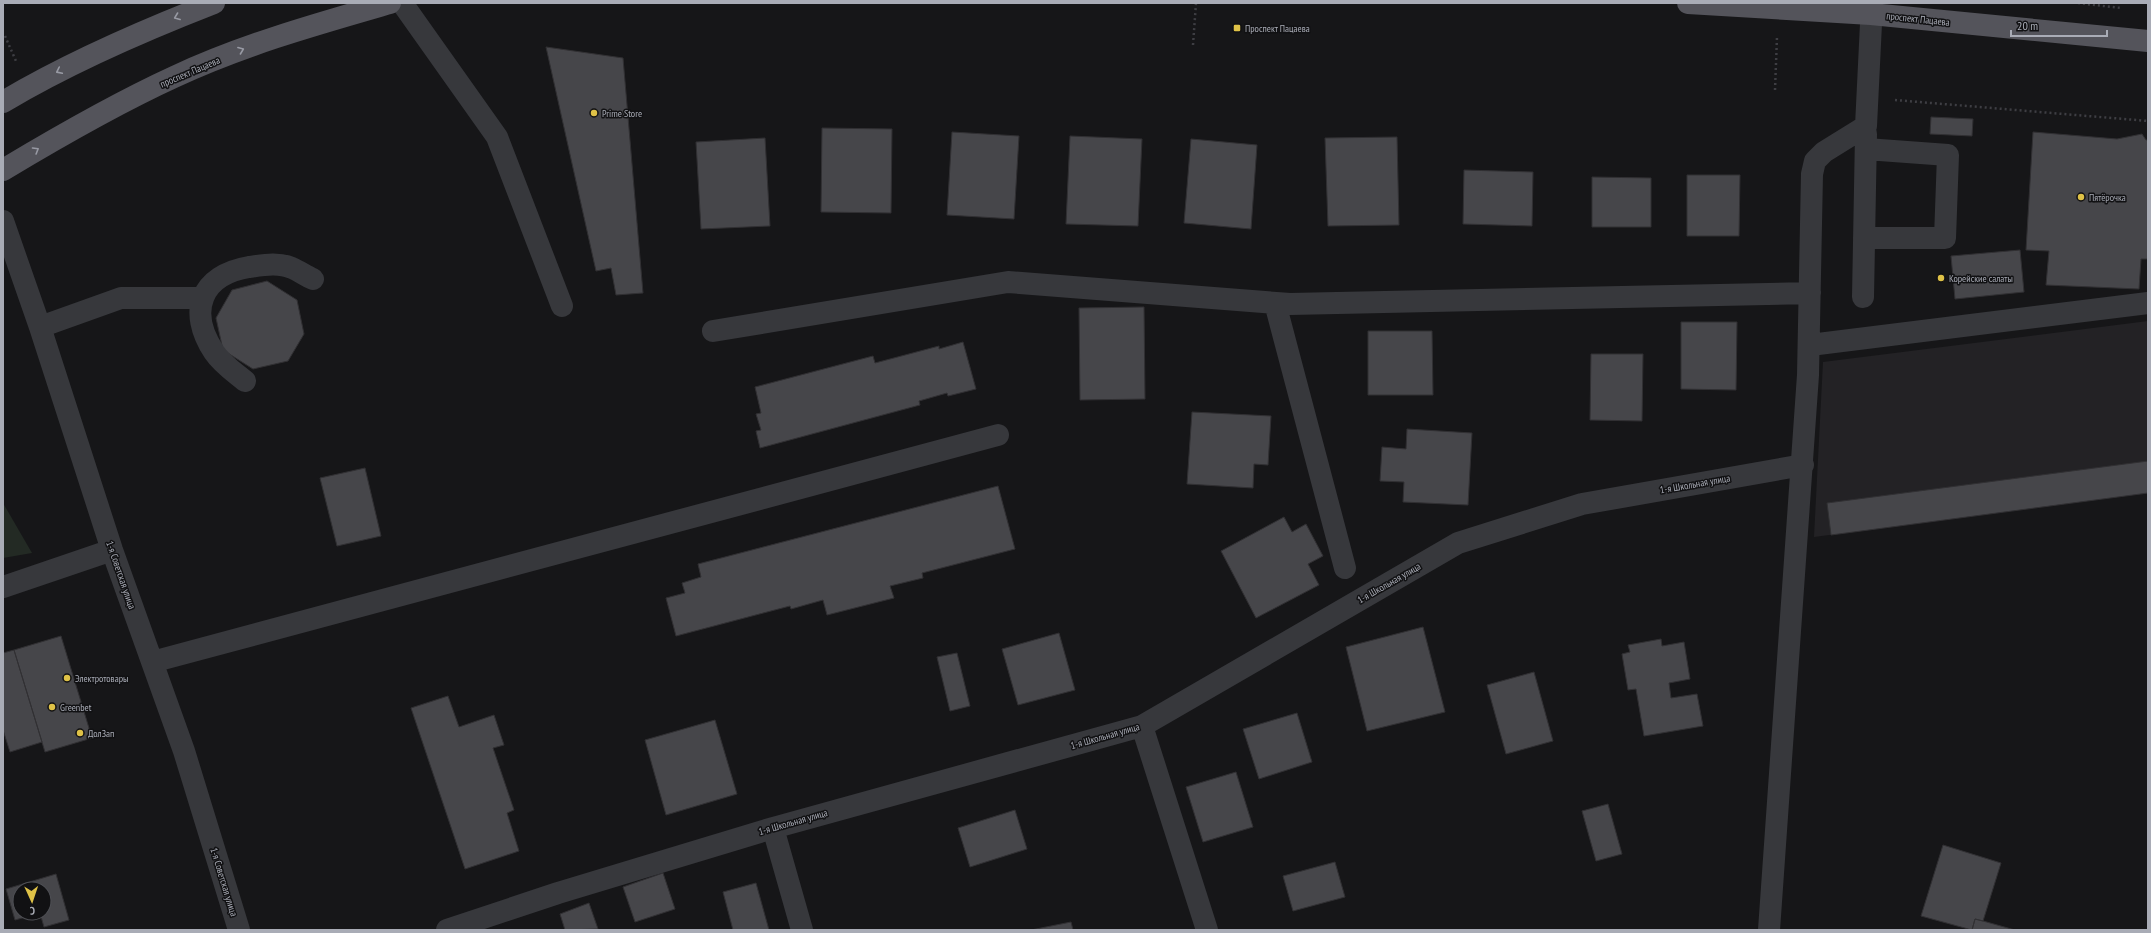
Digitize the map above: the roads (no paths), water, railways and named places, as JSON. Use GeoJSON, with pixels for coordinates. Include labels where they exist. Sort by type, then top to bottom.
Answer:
{"type":"FeatureCollection","features":[{"type":"Feature","properties":{"kind":"main road"},"geometry":{"type":"LineString","coordinates":[[3,102],[28,87],[149,28],[214,3]]}},
{"type":"Feature","properties":{"kind":"main road","name":"проспект Пацаева"},"geometry":{"type":"LineString","coordinates":[[3,170],[58,137],[174,76],[252,46],[390,3]]}},
{"type":"Feature","properties":{"kind":"main road","name":"проспект Пацаева"},"geometry":{"type":"LineString","coordinates":[[1688,3],[1872,9],[2148,41]]}},
{"type":"Feature","properties":{"kind":"street"},"geometry":{"type":"LineString","coordinates":[[402,3],[497,137],[562,306]]}},
{"type":"Feature","properties":{"kind":"street"},"geometry":{"type":"LineString","coordinates":[[1863,297],[1866,126],[1872,9]]}},
{"type":"Feature","properties":{"kind":"street"},"geometry":{"type":"LineString","coordinates":[[1769,930],[1803,465],[1810,345],[1812,174],[1815,161],[1824,152],[1866,126]]}},
{"type":"Feature","properties":{"kind":"street"},"geometry":{"type":"LineString","coordinates":[[1864,238],[1945,238],[1948,155],[1866,149]]}},
{"type":"Feature","properties":{"kind":"street","name":"1-я Советская улица"},"geometry":{"type":"LineString","coordinates":[[3,221],[40,327],[112,550],[184,751],[239,930]]}},
{"type":"Feature","properties":{"kind":"street"},"geometry":{"type":"LineString","coordinates":[[245,381],[228,368],[214,352],[205,332],[201,315],[202,298],[212,283],[226,273],[267,264],[290,267],[313,279]]}},
{"type":"Feature","properties":{"kind":"street"},"geometry":{"type":"LineString","coordinates":[[712,331],[1008,282],[1275,303],[1810,293]]}},
{"type":"Feature","properties":{"kind":"street"},"geometry":{"type":"LineString","coordinates":[[40,327],[121,298],[202,298]]}},
{"type":"Feature","properties":{"kind":"street"},"geometry":{"type":"LineString","coordinates":[[1275,303],[1345,568]]}},
{"type":"Feature","properties":{"kind":"street"},"geometry":{"type":"LineString","coordinates":[[1810,345],[2148,303]]}},
{"type":"Feature","properties":{"kind":"street"},"geometry":{"type":"LineString","coordinates":[[152,662],[998,435]]}},
{"type":"Feature","properties":{"kind":"street","name":"1-я Школьная улица"},"geometry":{"type":"LineString","coordinates":[[447,930],[558,893],[773,828],[1142,726],[1458,543],[1582,504],[1803,465]]}},
{"type":"Feature","properties":{"kind":"street"},"geometry":{"type":"LineString","coordinates":[[3,587],[112,550]]}},
{"type":"Feature","properties":{"kind":"street"},"geometry":{"type":"LineString","coordinates":[[1142,726],[1207,930]]}},
{"type":"Feature","properties":{"kind":"street"},"geometry":{"type":"LineString","coordinates":[[773,828],[802,930]]}},
{"type":"Feature","properties":{"kind":"place","name":"Проспект Пацаева"},"geometry":{"type":"Point","coordinates":[1237,28]}},
{"type":"Feature","properties":{"kind":"place","name":"Prime Store"},"geometry":{"type":"Point","coordinates":[594,113]}},
{"type":"Feature","properties":{"kind":"place","name":"Пятёрочка"},"geometry":{"type":"Point","coordinates":[2081,197]}},
{"type":"Feature","properties":{"kind":"place","name":"Корейские салаты"},"geometry":{"type":"Point","coordinates":[1941,278]}},
{"type":"Feature","properties":{"kind":"place","name":"Электротовары"},"geometry":{"type":"Point","coordinates":[67,678]}},
{"type":"Feature","properties":{"kind":"place","name":"Greenbet"},"geometry":{"type":"Point","coordinates":[52,707]}},
{"type":"Feature","properties":{"kind":"place","name":"ДолЗап"},"geometry":{"type":"Point","coordinates":[80,733]}}]}
